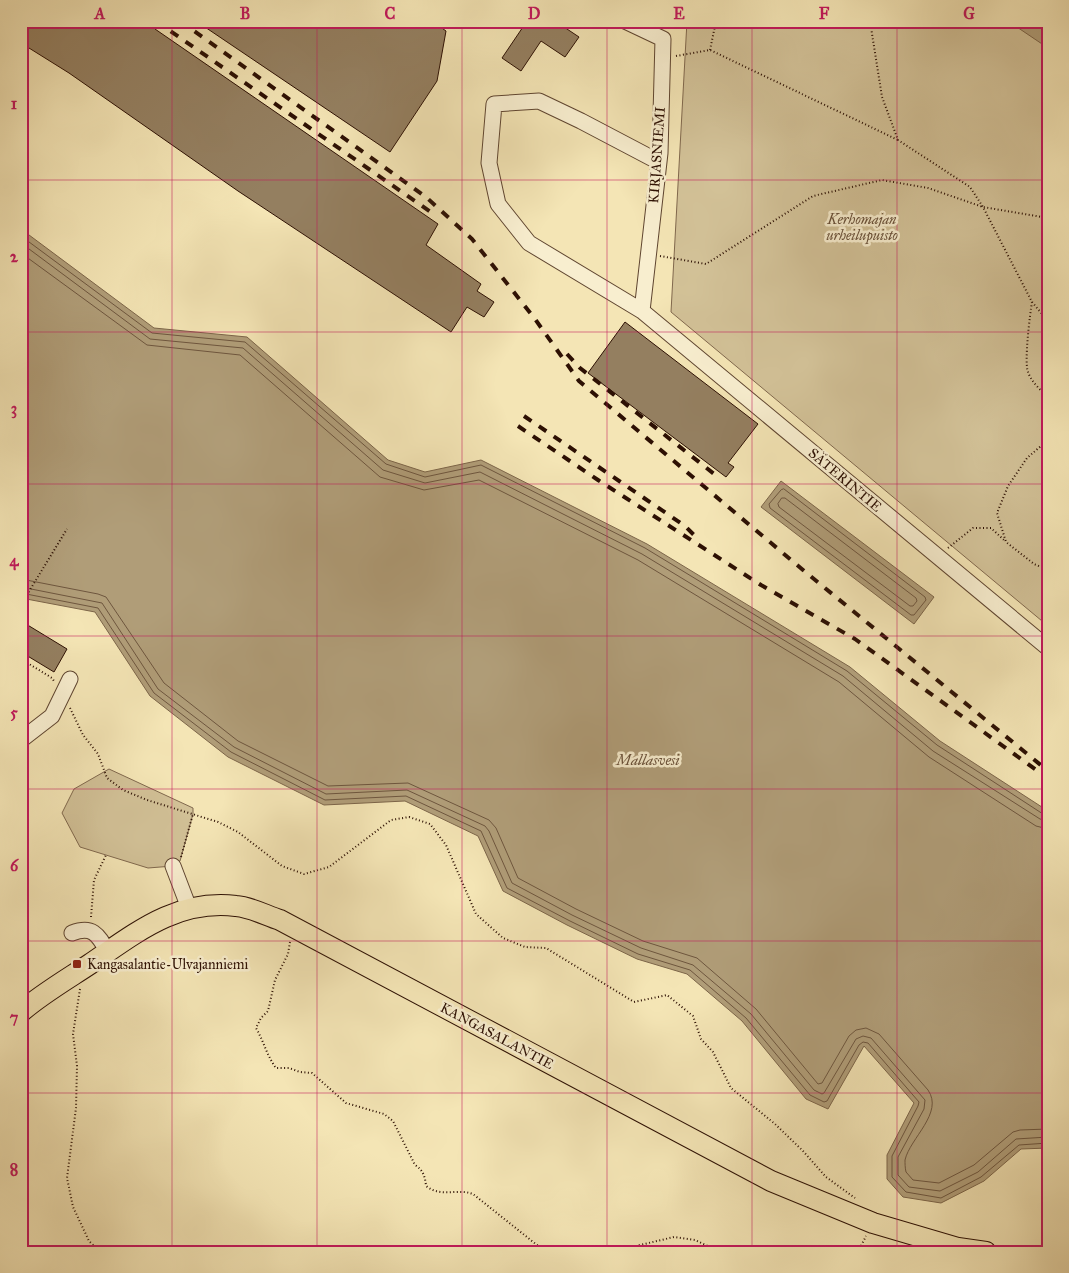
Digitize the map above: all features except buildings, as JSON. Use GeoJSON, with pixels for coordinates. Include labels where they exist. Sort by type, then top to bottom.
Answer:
{"type":"FeatureCollection","features":[{"type":"Feature","properties":{"kind":"main road","name":"KANGASALANTIE"},"geometry":{"type":"LineString","coordinates":[[22,1009],[145,926],[168,915],[189,908],[238,906],[280,920],[771,1181],[873,1223],[958,1248],[986,1252]]}},
{"type":"Feature","properties":{"kind":"street","name":"KIRJASNIEMI"},"geometry":{"type":"LineString","coordinates":[[625,21],[662,39],[659,162],[642,312]]}},
{"type":"Feature","properties":{"kind":"street","name":"SÄTERINTIE"},"geometry":{"type":"LineString","coordinates":[[659,162],[539,101],[494,104],[489,163],[498,204],[529,243],[642,312],[1048,648]]}},
{"type":"Feature","properties":{"kind":"street"},"geometry":{"type":"LineString","coordinates":[[21,740],[52,716],[70,679]]}},
{"type":"Feature","properties":{"kind":"street"},"geometry":{"type":"LineString","coordinates":[[173,866],[189,908]]}},
{"type":"Feature","properties":{"kind":"street"},"geometry":{"type":"LineString","coordinates":[[72,933],[90,930],[99,936],[108,952]]}},
{"type":"Feature","properties":{"kind":"path"},"geometry":{"type":"LineString","coordinates":[[710,50],[716,21]]}},
{"type":"Feature","properties":{"kind":"path"},"geometry":{"type":"LineString","coordinates":[[870,21],[882,97],[898,140]]}},
{"type":"Feature","properties":{"kind":"path"},"geometry":{"type":"LineString","coordinates":[[662,59],[710,50],[898,140],[970,187],[983,207],[1032,302],[1048,321]]}},
{"type":"Feature","properties":{"kind":"path"},"geometry":{"type":"LineString","coordinates":[[648,253],[706,264],[813,196],[882,180],[928,188],[983,207],[1048,218]]}},
{"type":"Feature","properties":{"kind":"path"},"geometry":{"type":"LineString","coordinates":[[1032,302],[1029,322],[1028,372],[1040,390],[1048,396]]}},
{"type":"Feature","properties":{"kind":"path"},"geometry":{"type":"LineString","coordinates":[[1006,542],[997,513],[1008,486],[1027,458],[1048,440]]}},
{"type":"Feature","properties":{"kind":"path"},"geometry":{"type":"LineString","coordinates":[[938,557],[973,528],[991,528],[1034,564],[1048,570]]}},
{"type":"Feature","properties":{"kind":"path"},"geometry":{"type":"LineString","coordinates":[[25,598],[67,529]]}},
{"type":"Feature","properties":{"kind":"path"},"geometry":{"type":"LineString","coordinates":[[21,659],[52,678],[84,735],[98,754],[107,778],[123,790],[147,800],[218,822],[238,832],[282,866],[304,874],[329,866],[391,820],[409,816],[430,824],[446,845],[476,914],[503,938],[525,947],[546,948],[634,1002],[667,995],[693,1016],[701,1039],[713,1052],[731,1088],[804,1151],[826,1178],[856,1198]]}},
{"type":"Feature","properties":{"kind":"path"},"geometry":{"type":"LineString","coordinates":[[173,866],[180,861],[193,814]]}},
{"type":"Feature","properties":{"kind":"path"},"geometry":{"type":"LineString","coordinates":[[90,930],[94,880],[106,855]]}},
{"type":"Feature","properties":{"kind":"path"},"geometry":{"type":"LineString","coordinates":[[293,927],[288,954],[275,980],[268,1011],[261,1018],[256,1028],[264,1043],[267,1056],[276,1068],[289,1068],[300,1072],[312,1073],[346,1103],[384,1114],[393,1121],[415,1165],[421,1169],[425,1177],[426,1186],[433,1191],[467,1192],[472,1194],[542,1249],[550,1248],[557,1252]]}},
{"type":"Feature","properties":{"kind":"path"},"geometry":{"type":"LineString","coordinates":[[72,976],[80,988],[73,1034],[77,1066],[76,1108],[67,1178],[73,1207],[89,1241],[100,1252]]}},
{"type":"Feature","properties":{"kind":"path"},"geometry":{"type":"LineString","coordinates":[[601,1252],[619,1250],[674,1237],[695,1240],[712,1248],[737,1252]]}},
{"type":"Feature","properties":{"kind":"green space","name":"Kerhomajan urheilupuisto"},"geometry":{"type":"Polygon","coordinates":[[[687,21],[1048,21],[1048,626],[671,312],[687,21]]]}},
{"type":"Feature","properties":{"kind":"green space"},"geometry":{"type":"Polygon","coordinates":[[[109,769],[193,808],[180,861],[173,866],[148,868],[80,847],[62,813],[74,789],[109,769]]]}},
{"type":"Feature","properties":{"kind":"water"},"geometry":{"type":"Polygon","coordinates":[[[1008,21],[1048,21],[1048,48],[1008,21]]]}},
{"type":"Feature","properties":{"kind":"water","name":"Mallasvesi"},"geometry":{"type":"Polygon","coordinates":[[[21,229],[154,328],[247,337],[388,460],[425,472],[481,460],[647,544],[850,667],[940,741],[1048,811],[1048,1148],[1021,1149],[984,1181],[941,1203],[903,1197],[887,1179],[887,1155],[914,1103],[864,1046],[828,1109],[806,1099],[742,1021],[687,974],[637,959],[503,891],[478,836],[405,801],[324,805],[228,757],[150,696],[95,612],[21,598],[21,229]]]}},
{"type":"Feature","properties":{"kind":"water"},"geometry":{"type":"Polygon","coordinates":[[[781,481],[934,597],[914,624],[761,507],[781,481]]]}},
{"type":"Feature","properties":{"kind":"railway"},"geometry":{"type":"LineString","coordinates":[[156,21],[435,215]]}},
{"type":"Feature","properties":{"kind":"railway"},"geometry":{"type":"LineString","coordinates":[[180,21],[426,197],[472,239],[535,319],[579,381],[803,570],[1048,771]]}},
{"type":"Feature","properties":{"kind":"railway"},"geometry":{"type":"LineString","coordinates":[[567,354],[580,368],[718,477]]}},
{"type":"Feature","properties":{"kind":"railway"},"geometry":{"type":"LineString","coordinates":[[524,416],[685,526],[699,540]]}},
{"type":"Feature","properties":{"kind":"railway"},"geometry":{"type":"LineString","coordinates":[[518,426],[761,585],[855,639],[1039,772]]}},
{"type":"Feature","properties":{"kind":"place","name":"Kangasalantie-Ulvajanniemi"},"geometry":{"type":"Point","coordinates":[77,964]}}]}
